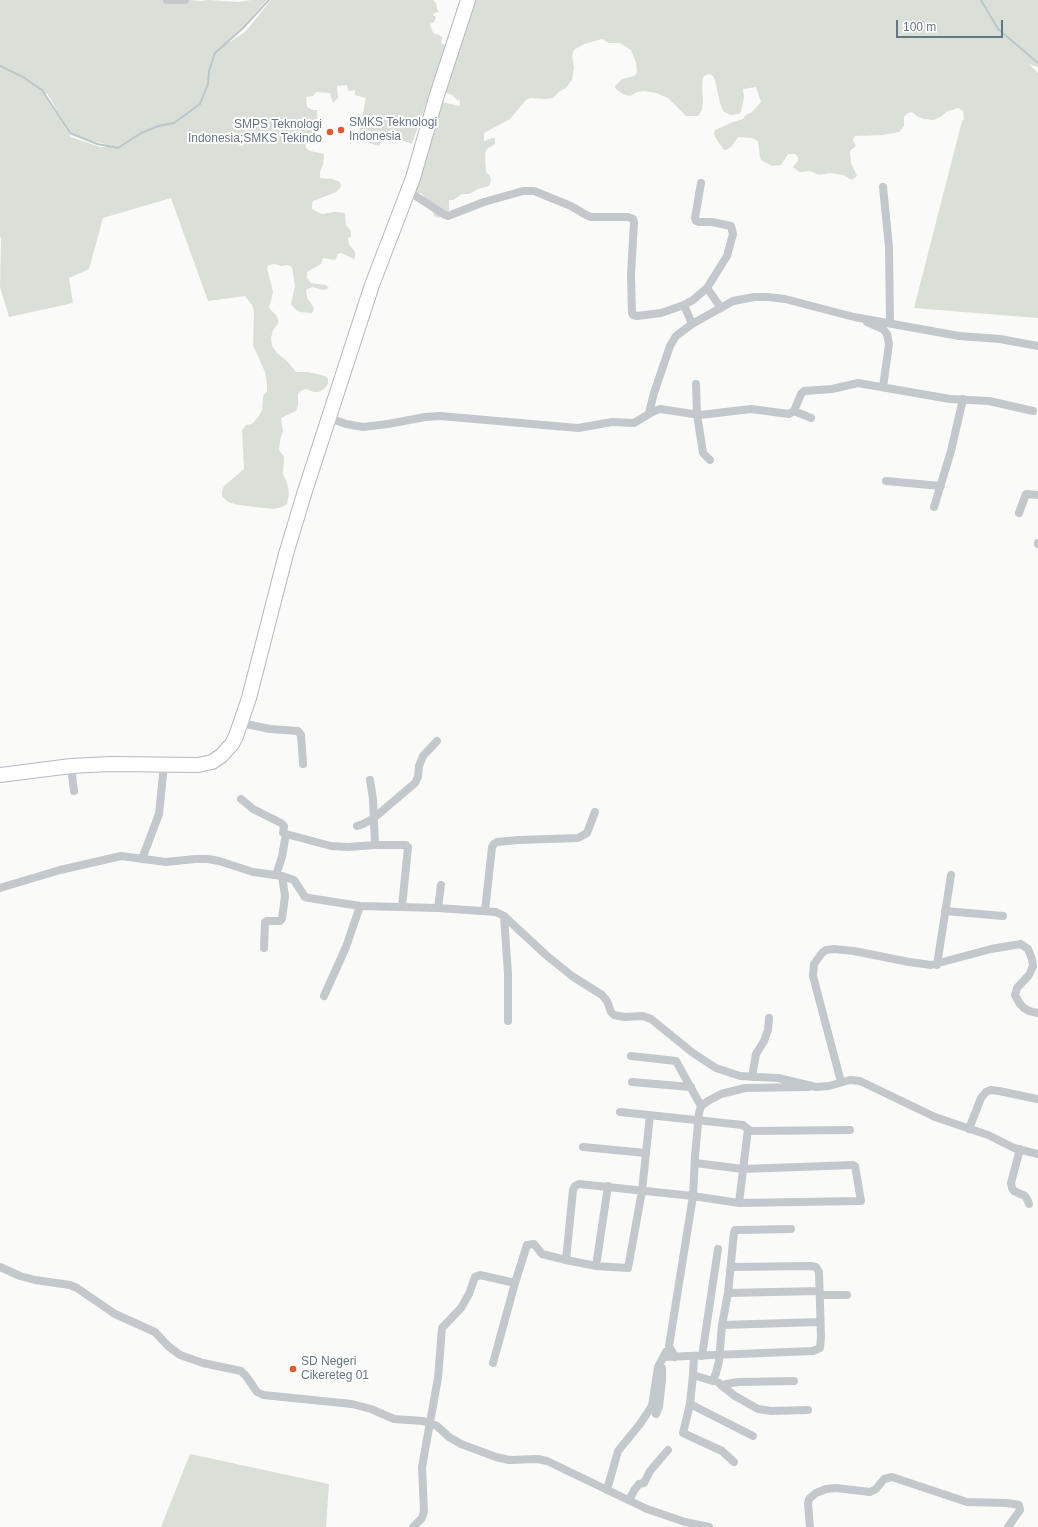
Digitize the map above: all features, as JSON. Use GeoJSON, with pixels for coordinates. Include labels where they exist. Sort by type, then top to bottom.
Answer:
{"type":"FeatureCollection","features":[{"type":"Feature","properties":{"kind":"highway"},"geometry":{"type":"LineString","coordinates":[[0,775],[71,766],[110,764],[198,765],[212,762],[232,744],[254,684],[286,554],[300,505],[372,285],[408,191],[468,0]]}},
{"type":"Feature","properties":{"kind":"street"},"geometry":{"type":"LineString","coordinates":[[167,0],[186,0]]}},
{"type":"Feature","properties":{"kind":"street"},"geometry":{"type":"LineString","coordinates":[[408,191],[448,216],[484,202],[523,191],[534,190],[571,206],[591,217],[633,218],[631,275],[632,312],[637,316],[661,312],[684,305],[693,300],[708,288],[727,256],[733,234],[730,226],[712,222],[696,221],[695,218],[701,183]]}},
{"type":"Feature","properties":{"kind":"street"},"geometry":{"type":"LineString","coordinates":[[883,187],[889,240],[890,323]]}},
{"type":"Feature","properties":{"kind":"street"},"geometry":{"type":"LineString","coordinates":[[708,288],[720,308]]}},
{"type":"Feature","properties":{"kind":"street"},"geometry":{"type":"LineString","coordinates":[[649,413],[654,392],[670,346],[676,336],[692,324],[739,298],[768,297],[785,299],[854,317],[959,336],[1038,346]]}},
{"type":"Feature","properties":{"kind":"street"},"geometry":{"type":"LineString","coordinates":[[684,305],[692,324]]}},
{"type":"Feature","properties":{"kind":"street"},"geometry":{"type":"LineString","coordinates":[[854,317],[883,329],[887,334],[889,344],[883,387]]}},
{"type":"Feature","properties":{"kind":"street"},"geometry":{"type":"LineString","coordinates":[[329,418],[346,424],[363,427],[440,416],[578,428],[612,422],[634,423],[649,413],[664,409],[697,415],[746,410],[789,414],[794,411],[801,394],[806,390],[832,389],[858,383],[950,399],[996,402],[1033,411]]}},
{"type":"Feature","properties":{"kind":"street"},"geometry":{"type":"LineString","coordinates":[[696,384],[697,415],[702,450],[710,460]]}},
{"type":"Feature","properties":{"kind":"street"},"geometry":{"type":"LineString","coordinates":[[934,507],[941,486],[963,399]]}},
{"type":"Feature","properties":{"kind":"street"},"geometry":{"type":"LineString","coordinates":[[794,411],[811,418]]}},
{"type":"Feature","properties":{"kind":"street"},"geometry":{"type":"LineString","coordinates":[[886,481],[941,486]]}},
{"type":"Feature","properties":{"kind":"street"},"geometry":{"type":"LineString","coordinates":[[1019,513],[1026,494],[1038,495]]}},
{"type":"Feature","properties":{"kind":"street"},"geometry":{"type":"LineString","coordinates":[[241,722],[270,729],[298,732],[301,735],[303,764]]}},
{"type":"Feature","properties":{"kind":"street"},"geometry":{"type":"LineString","coordinates":[[357,826],[374,818],[416,783],[423,756],[437,741]]}},
{"type":"Feature","properties":{"kind":"street"},"geometry":{"type":"LineString","coordinates":[[142,859],[159,814],[164,765]]}},
{"type":"Feature","properties":{"kind":"street"},"geometry":{"type":"LineString","coordinates":[[71,766],[74,791]]}},
{"type":"Feature","properties":{"kind":"street"},"geometry":{"type":"LineString","coordinates":[[370,780],[375,845]]}},
{"type":"Feature","properties":{"kind":"street"},"geometry":{"type":"LineString","coordinates":[[241,799],[253,809],[281,822],[284,826],[283,832],[286,834],[279,876],[285,896],[282,919],[280,921],[265,922],[264,948]]}},
{"type":"Feature","properties":{"kind":"street"},"geometry":{"type":"LineString","coordinates":[[485,911],[492,847],[494,844],[497,842],[518,840],[578,838],[587,833],[595,812]]}},
{"type":"Feature","properties":{"kind":"street"},"geometry":{"type":"LineString","coordinates":[[286,834],[331,846],[348,847],[375,845],[408,847],[409,852],[402,907]]}},
{"type":"Feature","properties":{"kind":"street"},"geometry":{"type":"LineString","coordinates":[[0,888],[60,870],[121,856],[166,862],[208,859],[253,872],[294,880],[305,897],[360,906],[438,908],[496,912],[504,916],[546,955],[581,982],[602,995],[607,1002],[610,1012],[614,1015],[624,1017],[643,1016],[652,1019],[708,1063],[731,1074],[752,1077],[778,1078],[816,1087]]}},
{"type":"Feature","properties":{"kind":"street"},"geometry":{"type":"LineString","coordinates":[[937,965],[951,875]]}},
{"type":"Feature","properties":{"kind":"street"},"geometry":{"type":"LineString","coordinates":[[438,908],[441,885]]}},
{"type":"Feature","properties":{"kind":"street"},"geometry":{"type":"LineString","coordinates":[[324,996],[346,947],[360,906]]}},
{"type":"Feature","properties":{"kind":"street"},"geometry":{"type":"LineString","coordinates":[[945,911],[1003,916]]}},
{"type":"Feature","properties":{"kind":"street"},"geometry":{"type":"LineString","coordinates":[[504,916],[508,974],[508,1021]]}},
{"type":"Feature","properties":{"kind":"street"},"geometry":{"type":"LineString","coordinates":[[841,1082],[813,976],[814,964],[822,953],[834,949],[847,950],[919,964],[937,965],[991,948],[1021,944],[1026,946],[1031,954],[1033,966],[1029,975],[1017,988],[1015,995],[1024,1008],[1038,1013]]}},
{"type":"Feature","properties":{"kind":"street"},"geometry":{"type":"LineString","coordinates":[[752,1077],[756,1054],[764,1041],[768,1030],[769,1018]]}},
{"type":"Feature","properties":{"kind":"street"},"geometry":{"type":"LineString","coordinates":[[607,1490],[618,1451],[640,1424],[652,1406],[658,1367],[669,1346],[694,1196],[698,1120],[701,1106],[676,1061],[631,1056]]}},
{"type":"Feature","properties":{"kind":"street"},"geometry":{"type":"LineString","coordinates":[[701,1106],[721,1094],[745,1088],[816,1087],[829,1086],[855,1080],[866,1083],[922,1112],[988,1135],[1020,1149],[1038,1154]]}},
{"type":"Feature","properties":{"kind":"street"},"geometry":{"type":"LineString","coordinates":[[632,1082],[690,1087]]}},
{"type":"Feature","properties":{"kind":"street"},"geometry":{"type":"LineString","coordinates":[[969,1129],[981,1098],[986,1092],[992,1090],[1037,1099]]}},
{"type":"Feature","properties":{"kind":"street"},"geometry":{"type":"LineString","coordinates":[[620,1112],[743,1125],[750,1132],[850,1130]]}},
{"type":"Feature","properties":{"kind":"street"},"geometry":{"type":"LineString","coordinates":[[493,1363],[527,1245],[534,1244],[542,1254],[566,1260],[596,1266],[628,1268],[642,1191],[650,1115]]}},
{"type":"Feature","properties":{"kind":"street"},"geometry":{"type":"LineString","coordinates":[[739,1203],[748,1129]]}},
{"type":"Feature","properties":{"kind":"street"},"geometry":{"type":"LineString","coordinates":[[583,1147],[646,1153]]}},
{"type":"Feature","properties":{"kind":"street"},"geometry":{"type":"LineString","coordinates":[[1020,1149],[1011,1183],[1014,1191],[1025,1196],[1028,1204]]}},
{"type":"Feature","properties":{"kind":"street"},"geometry":{"type":"LineString","coordinates":[[566,1260],[575,1186],[579,1184],[694,1196],[739,1203],[856,1202],[861,1200],[855,1166],[853,1165],[743,1169],[695,1163]]}},
{"type":"Feature","properties":{"kind":"street"},"geometry":{"type":"LineString","coordinates":[[596,1266],[608,1186]]}},
{"type":"Feature","properties":{"kind":"street"},"geometry":{"type":"LineString","coordinates":[[713,1381],[718,1368],[720,1355],[722,1325],[728,1293],[733,1234],[735,1230],[791,1229]]}},
{"type":"Feature","properties":{"kind":"street"},"geometry":{"type":"LineString","coordinates":[[718,1249],[698,1356],[693,1375],[690,1404],[682,1433],[722,1451],[734,1462]]}},
{"type":"Feature","properties":{"kind":"street"},"geometry":{"type":"LineString","coordinates":[[0,1267],[20,1276],[35,1280],[70,1285],[77,1288],[115,1314],[155,1332],[168,1346],[180,1355],[203,1363],[241,1371],[257,1392],[263,1396],[352,1404],[371,1409],[391,1418],[416,1420],[430,1424],[439,1428],[449,1437],[461,1444],[491,1456],[509,1460],[544,1460],[629,1500],[673,1518],[709,1527]]}},
{"type":"Feature","properties":{"kind":"street"},"geometry":{"type":"LineString","coordinates":[[662,1360],[675,1356],[816,1350],[821,1346],[819,1272],[816,1267],[731,1267]]}},
{"type":"Feature","properties":{"kind":"street"},"geometry":{"type":"LineString","coordinates":[[413,1527],[422,1518],[424,1511],[422,1467],[438,1378],[442,1328],[461,1308],[469,1294],[475,1277],[480,1275],[515,1284]]}},
{"type":"Feature","properties":{"kind":"street"},"geometry":{"type":"LineString","coordinates":[[728,1293],[819,1293],[847,1295]]}},
{"type":"Feature","properties":{"kind":"street"},"geometry":{"type":"LineString","coordinates":[[722,1325],[820,1322]]}},
{"type":"Feature","properties":{"kind":"street"},"geometry":{"type":"LineString","coordinates":[[669,1346],[675,1356]]}},
{"type":"Feature","properties":{"kind":"street"},"geometry":{"type":"LineString","coordinates":[[656,1414],[659,1407],[662,1380],[662,1360]]}},
{"type":"Feature","properties":{"kind":"street"},"geometry":{"type":"LineString","coordinates":[[693,1375],[721,1385],[735,1396],[758,1409],[771,1411],[808,1410]]}},
{"type":"Feature","properties":{"kind":"street"},"geometry":{"type":"LineString","coordinates":[[721,1385],[738,1382],[794,1381]]}},
{"type":"Feature","properties":{"kind":"street"},"geometry":{"type":"LineString","coordinates":[[690,1404],[753,1436]]}},
{"type":"Feature","properties":{"kind":"street"},"geometry":{"type":"LineString","coordinates":[[629,1500],[635,1488],[639,1484],[644,1483],[650,1471],[668,1450]]}},
{"type":"Feature","properties":{"kind":"street"},"geometry":{"type":"LineString","coordinates":[[810,1527],[808,1504],[810,1499],[816,1493],[826,1489],[836,1488],[870,1492],[876,1489],[884,1479],[892,1477],[967,1502],[1006,1503],[1019,1505],[1020,1510],[1008,1527]]}},
{"type":"Feature","properties":{"kind":"shaded area"},"geometry":{"type":"Polygon","coordinates":[[[0,0],[208,0],[239,2],[267,0],[233,37],[229,39],[230,42],[246,31],[271,0],[433,0],[436,3],[439,12],[434,13],[433,15],[436,17],[434,22],[430,24],[433,33],[442,37],[441,43],[445,45],[443,56],[412,144],[384,134],[379,146],[358,139],[366,98],[355,95],[355,90],[348,90],[347,85],[337,86],[338,98],[333,103],[330,93],[316,92],[313,96],[306,97],[307,107],[317,110],[318,138],[305,138],[306,148],[310,151],[324,154],[320,178],[332,179],[340,182],[341,187],[336,192],[313,201],[312,209],[322,214],[335,212],[345,213],[346,225],[351,234],[351,237],[348,238],[349,244],[355,252],[355,256],[354,259],[341,253],[338,254],[335,260],[323,258],[321,264],[307,272],[307,278],[311,283],[326,285],[329,288],[324,290],[312,287],[306,290],[307,298],[314,308],[313,312],[311,313],[300,312],[291,304],[295,286],[292,267],[274,264],[269,265],[267,268],[273,292],[269,308],[278,319],[278,324],[273,330],[271,338],[272,346],[296,372],[308,372],[325,376],[328,379],[328,384],[319,392],[306,389],[300,391],[298,394],[298,405],[296,411],[281,418],[283,431],[279,450],[284,457],[283,474],[289,493],[287,504],[282,507],[274,509],[238,505],[228,502],[222,496],[224,486],[244,469],[242,430],[246,425],[252,424],[262,410],[263,396],[267,391],[265,372],[253,345],[254,312],[252,305],[245,296],[208,301],[171,198],[103,218],[89,269],[69,278],[73,303],[9,317],[0,287],[0,0]],[[47,93],[45,96],[71,137],[100,147],[105,147],[105,144],[72,135],[47,93]]]}},
{"type":"Feature","properties":{"kind":"shaded area"},"geometry":{"type":"Polygon","coordinates":[[[468,0],[1038,0],[1038,67],[1029,64],[1038,73],[1038,318],[914,308],[962,121],[964,119],[963,111],[958,108],[946,112],[934,120],[918,117],[912,112],[908,113],[904,117],[904,126],[899,132],[883,135],[855,136],[853,140],[856,146],[850,151],[850,154],[851,163],[857,176],[852,180],[843,175],[830,173],[819,175],[810,171],[799,172],[793,167],[798,161],[798,157],[795,154],[788,154],[781,165],[772,166],[761,160],[758,141],[752,138],[738,137],[732,146],[724,150],[715,137],[715,130],[743,119],[761,102],[756,87],[743,89],[744,97],[741,112],[730,115],[723,111],[713,76],[709,74],[706,75],[703,77],[702,110],[698,116],[686,116],[668,98],[656,93],[645,91],[637,92],[630,96],[623,94],[616,89],[615,86],[622,79],[634,76],[637,73],[636,63],[631,50],[620,43],[609,43],[602,39],[584,44],[574,50],[572,56],[574,67],[572,80],[566,88],[560,91],[553,98],[530,98],[526,100],[510,119],[484,133],[484,141],[495,138],[495,144],[487,149],[485,153],[486,172],[490,176],[491,180],[489,186],[478,189],[469,194],[462,194],[453,200],[449,200],[449,211],[439,218],[434,216],[432,207],[421,193],[409,192],[438,101],[460,105],[459,98],[458,101],[452,95],[441,91],[448,47],[447,39],[451,34],[457,15],[456,8],[467,5],[468,0]]]}},
{"type":"Feature","properties":{"kind":"shaded area"},"geometry":{"type":"Polygon","coordinates":[[[190,1454],[329,1484],[326,1527],[161,1527],[190,1454]]]}},
{"type":"Feature","properties":{"kind":"waterway"},"geometry":{"type":"LineString","coordinates":[[0,66],[23,77],[42,90],[70,133],[97,144],[118,148],[141,133],[158,126],[174,123],[200,104],[208,84],[209,71],[215,53],[242,29],[269,0]]}},
{"type":"Feature","properties":{"kind":"waterway"},"geometry":{"type":"LineString","coordinates":[[981,0],[998,29],[1038,63]]}},
{"type":"Feature","properties":{"kind":"place","name":"SMKS Teknologi Indonesia"},"geometry":{"type":"Point","coordinates":[341,130]}},
{"type":"Feature","properties":{"kind":"place","name":"SMPS Teknologi Indonesia;SMKS Tekindo"},"geometry":{"type":"Point","coordinates":[330,132]}},
{"type":"Feature","properties":{"kind":"place","name":"SD Negeri Cikereteg 01"},"geometry":{"type":"Point","coordinates":[293,1369]}}]}
